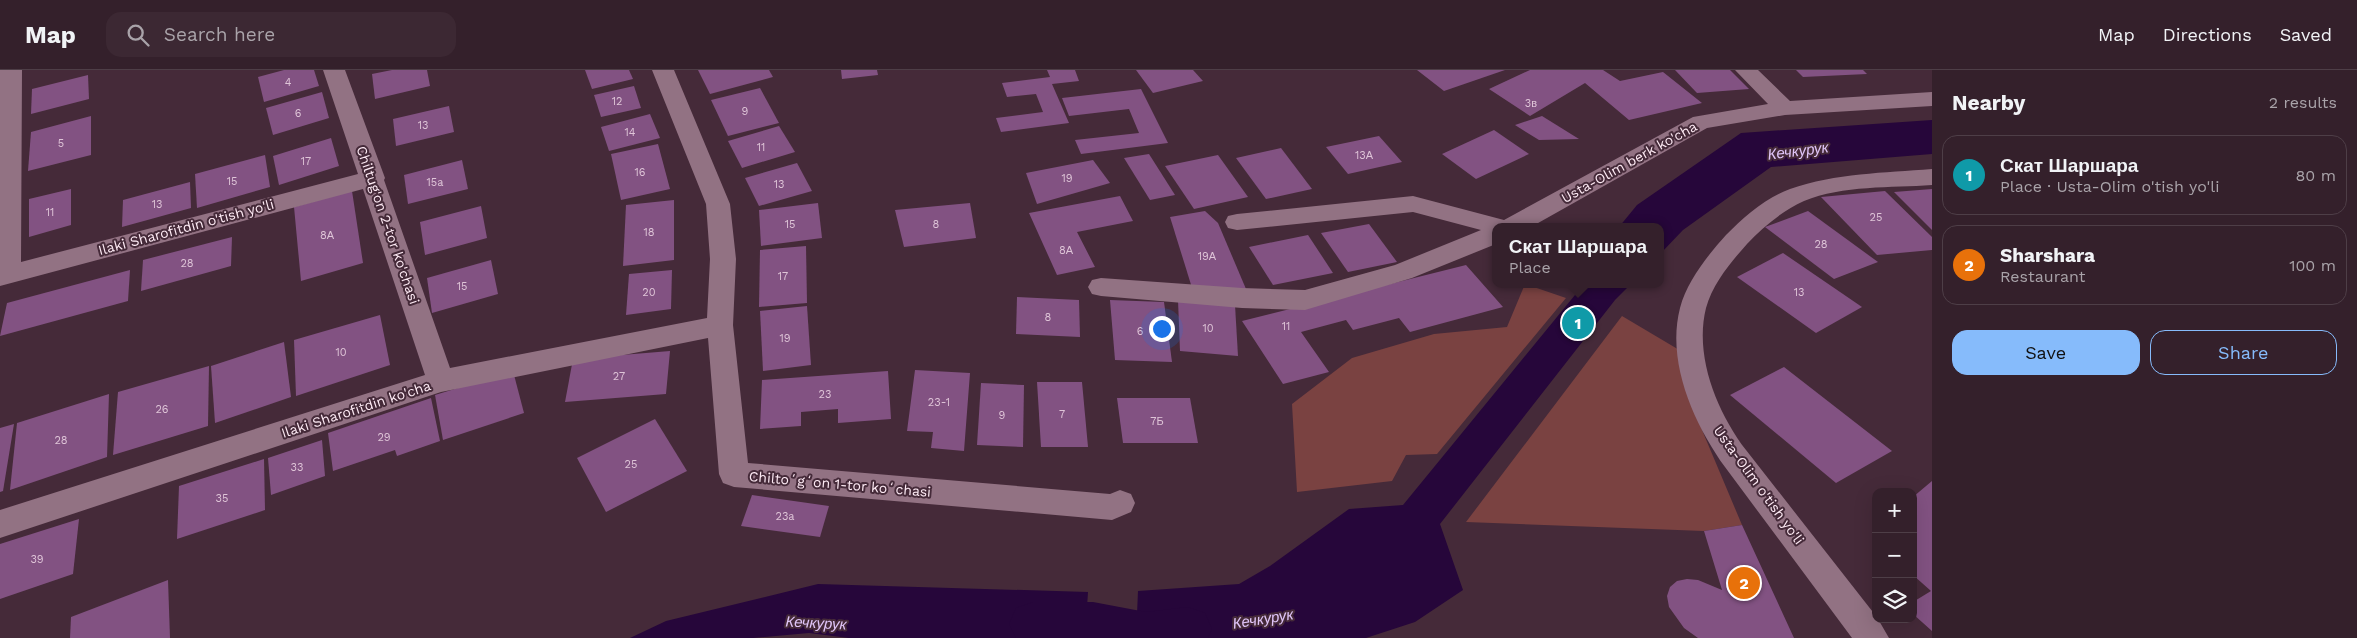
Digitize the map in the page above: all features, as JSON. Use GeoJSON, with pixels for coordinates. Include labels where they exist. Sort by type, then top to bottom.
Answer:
{"type":"FeatureCollection","features":[{"type":"Feature","properties":{"kind":"street"},"geometry":{"type":"LineString","coordinates":[[4,276],[11,70]]}},
{"type":"Feature","properties":{"kind":"street","name":"Chiltoʻgʻon 1-tor koʻchasi"},"geometry":{"type":"LineString","coordinates":[[663,70],[718,204],[723,259],[720,324],[734,474],[1112,507],[1120,503]]}},
{"type":"Feature","properties":{"kind":"street"},"geometry":{"type":"LineString","coordinates":[[1746,70],[1785,108]]}},
{"type":"Feature","properties":{"kind":"street","name":"Chiltug'on 2-tor ko'chasi"},"geometry":{"type":"LineString","coordinates":[[338,71],[441,381]]}},
{"type":"Feature","properties":{"kind":"street","name":"Usta-Olim berk ko'cha"},"geometry":{"type":"LineString","coordinates":[[1518,223],[1701,122],[1785,108],[1932,99]]}},
{"type":"Feature","properties":{"kind":"street","name":"Usta-Olim o'tish yo'li"},"geometry":{"type":"LineString","coordinates":[[1872,638],[1718,433],[1700,391],[1692,354],[1690,322],[1696,299],[1712,270],[1731,245],[1752,223],[1777,206],[1796,195],[1822,189],[1863,183],[1932,177]]}},
{"type":"Feature","properties":{"kind":"street","name":"Ilaki Sharofitdin o'tish yo'li"},"geometry":{"type":"LineString","coordinates":[[4,276],[373,178]]}},
{"type":"Feature","properties":{"kind":"street"},"geometry":{"type":"LineString","coordinates":[[1236,222],[1413,204],[1492,225]]}},
{"type":"Feature","properties":{"kind":"street"},"geometry":{"type":"LineString","coordinates":[[1101,287],[1242,298],[1305,300],[1403,272],[1492,236]]}},
{"type":"Feature","properties":{"kind":"street","name":"Ilaki Sharofitdin ko'cha"},"geometry":{"type":"LineString","coordinates":[[0,524],[441,381],[720,324]]}},
{"type":"Feature","properties":{"kind":"shaded area"},"geometry":{"type":"Polygon","coordinates":[[[1523,288],[1537,288],[1566,298],[1437,454],[1406,455],[1392,481],[1297,492],[1292,404],[1352,358],[1434,334],[1507,327],[1523,288]]]}},
{"type":"Feature","properties":{"kind":"shaded area"},"geometry":{"type":"Polygon","coordinates":[[[1622,316],[1686,354],[1702,430],[1742,525],[1704,531],[1466,522],[1622,316]]]}},
{"type":"Feature","properties":{"kind":"water"},"geometry":{"type":"Polygon","coordinates":[[[1932,120],[1932,154],[1771,167],[1683,230],[1664,250],[1664,223],[1622,223],[1637,205],[1741,133],[1932,120]]]}},
{"type":"Feature","properties":{"kind":"water"},"geometry":{"type":"Polygon","coordinates":[[[1581,288],[1627,288],[1615,300],[1440,524],[1463,590],[1415,622],[1366,638],[1136,638],[1138,591],[1239,584],[1270,566],[1349,509],[1403,505],[1581,288]]]}},
{"type":"Feature","properties":{"kind":"water"},"geometry":{"type":"Polygon","coordinates":[[[818,584],[1088,592],[1085,638],[849,638],[809,633],[753,638],[630,638],[666,621],[818,584]]]}},
{"type":"Feature","properties":{"kind":"building"},"geometry":{"type":"Polygon","coordinates":[[[284,70],[314,70],[319,86],[264,102],[258,77],[284,70]]]}},
{"type":"Feature","properties":{"kind":"building"},"geometry":{"type":"Polygon","coordinates":[[[392,70],[427,70],[430,86],[375,99],[372,74],[392,70]]]}},
{"type":"Feature","properties":{"kind":"building"},"geometry":{"type":"Polygon","coordinates":[[[585,70],[629,70],[633,79],[592,89],[585,70]]]}},
{"type":"Feature","properties":{"kind":"building"},"geometry":{"type":"Polygon","coordinates":[[[698,70],[769,70],[773,77],[710,94],[698,70]]]}},
{"type":"Feature","properties":{"kind":"building"},"geometry":{"type":"Polygon","coordinates":[[[841,70],[877,70],[878,75],[842,79],[841,70]]]}},
{"type":"Feature","properties":{"kind":"building"},"geometry":{"type":"Polygon","coordinates":[[[1047,70],[1075,70],[1079,81],[1052,84],[1069,123],[1001,132],[996,118],[1043,112],[1036,94],[1007,97],[1002,83],[1050,77],[1047,70]]]}},
{"type":"Feature","properties":{"kind":"building"},"geometry":{"type":"Polygon","coordinates":[[[1136,70],[1193,70],[1203,81],[1153,93],[1136,70]]]}},
{"type":"Feature","properties":{"kind":"building"},"geometry":{"type":"Polygon","coordinates":[[[1417,70],[1505,70],[1444,91],[1417,70]]]}},
{"type":"Feature","properties":{"kind":"building"},"geometry":{"type":"Polygon","coordinates":[[[1530,70],[1603,70],[1620,81],[1663,72],[1702,103],[1629,120],[1585,83],[1530,116],[1489,89],[1530,70]]]}},
{"type":"Feature","properties":{"kind":"building"},"geometry":{"type":"Polygon","coordinates":[[[1675,70],[1730,70],[1749,89],[1697,93],[1675,70]]]}},
{"type":"Feature","properties":{"kind":"building"},"geometry":{"type":"Polygon","coordinates":[[[1796,70],[1863,70],[1867,74],[1803,77],[1796,70]]]}},
{"type":"Feature","properties":{"kind":"building"},"geometry":{"type":"Polygon","coordinates":[[[88,75],[89,99],[31,114],[32,89],[88,75]]]}},
{"type":"Feature","properties":{"kind":"building"},"geometry":{"type":"Polygon","coordinates":[[[634,86],[641,108],[601,117],[594,95],[634,86]]]}},
{"type":"Feature","properties":{"kind":"building"},"geometry":{"type":"Polygon","coordinates":[[[760,88],[779,123],[728,136],[711,100],[760,88]]]}},
{"type":"Feature","properties":{"kind":"building"},"geometry":{"type":"Polygon","coordinates":[[[1141,89],[1168,143],[1081,154],[1075,140],[1139,133],[1129,109],[1069,116],[1062,98],[1141,89]]]}},
{"type":"Feature","properties":{"kind":"building"},"geometry":{"type":"Polygon","coordinates":[[[322,92],[329,118],[273,135],[266,108],[322,92]]]}},
{"type":"Feature","properties":{"kind":"building"},"geometry":{"type":"Polygon","coordinates":[[[449,106],[454,132],[396,146],[393,119],[449,106]]]}},
{"type":"Feature","properties":{"kind":"building"},"geometry":{"type":"Polygon","coordinates":[[[650,114],[660,138],[609,151],[601,127],[650,114]]]}},
{"type":"Feature","properties":{"kind":"building"},"geometry":{"type":"Polygon","coordinates":[[[91,116],[91,155],[28,171],[31,132],[91,116]]]}},
{"type":"Feature","properties":{"kind":"building"},"geometry":{"type":"Polygon","coordinates":[[[1542,116],[1579,139],[1539,140],[1515,125],[1542,116]]]}},
{"type":"Feature","properties":{"kind":"building"},"geometry":{"type":"Polygon","coordinates":[[[779,126],[795,152],[742,168],[728,141],[779,126]]]}},
{"type":"Feature","properties":{"kind":"building"},"geometry":{"type":"Polygon","coordinates":[[[1494,130],[1529,154],[1476,179],[1442,154],[1494,130]]]}},
{"type":"Feature","properties":{"kind":"building"},"geometry":{"type":"Polygon","coordinates":[[[1379,136],[1402,162],[1348,174],[1326,147],[1379,136]]]}},
{"type":"Feature","properties":{"kind":"building"},"geometry":{"type":"Polygon","coordinates":[[[331,138],[339,166],[279,185],[273,156],[331,138]]]}},
{"type":"Feature","properties":{"kind":"building"},"geometry":{"type":"Polygon","coordinates":[[[658,144],[670,189],[621,200],[611,154],[658,144]]]}},
{"type":"Feature","properties":{"kind":"building"},"geometry":{"type":"Polygon","coordinates":[[[1281,148],[1312,189],[1266,199],[1236,158],[1281,148]]]}},
{"type":"Feature","properties":{"kind":"building"},"geometry":{"type":"Polygon","coordinates":[[[1149,154],[1175,195],[1150,200],[1124,158],[1149,154]]]}},
{"type":"Feature","properties":{"kind":"building"},"geometry":{"type":"Polygon","coordinates":[[[265,155],[270,187],[197,208],[195,174],[265,155]]]}},
{"type":"Feature","properties":{"kind":"building"},"geometry":{"type":"Polygon","coordinates":[[[1218,155],[1248,197],[1194,209],[1165,166],[1218,155]]]}},
{"type":"Feature","properties":{"kind":"building"},"geometry":{"type":"Polygon","coordinates":[[[462,160],[468,189],[408,204],[404,175],[462,160]]]}},
{"type":"Feature","properties":{"kind":"building"},"geometry":{"type":"Polygon","coordinates":[[[1093,160],[1110,183],[1037,204],[1026,173],[1093,160]]]}},
{"type":"Feature","properties":{"kind":"building"},"geometry":{"type":"Polygon","coordinates":[[[797,163],[812,191],[759,206],[745,178],[797,163]]]}},
{"type":"Feature","properties":{"kind":"building"},"geometry":{"type":"Polygon","coordinates":[[[190,182],[191,208],[122,227],[123,200],[190,182]]]}},
{"type":"Feature","properties":{"kind":"building"},"geometry":{"type":"Polygon","coordinates":[[[71,189],[71,225],[29,237],[29,199],[71,189]]]}},
{"type":"Feature","properties":{"kind":"building"},"geometry":{"type":"Polygon","coordinates":[[[1932,189],[1932,230],[1894,192],[1932,189]]]}},
{"type":"Feature","properties":{"kind":"building"},"geometry":{"type":"Polygon","coordinates":[[[352,191],[363,263],[301,281],[294,207],[352,191]]]}},
{"type":"Feature","properties":{"kind":"building"},"geometry":{"type":"Polygon","coordinates":[[[1885,191],[1932,237],[1932,250],[1877,255],[1821,197],[1885,191]]]}},
{"type":"Feature","properties":{"kind":"building"},"geometry":{"type":"Polygon","coordinates":[[[1120,196],[1133,221],[1077,232],[1095,267],[1057,275],[1029,213],[1120,196]]]}},
{"type":"Feature","properties":{"kind":"building"},"geometry":{"type":"Polygon","coordinates":[[[674,200],[674,260],[623,266],[626,205],[674,200]]]}},
{"type":"Feature","properties":{"kind":"building"},"geometry":{"type":"Polygon","coordinates":[[[818,203],[822,238],[761,246],[759,210],[818,203]]]}},
{"type":"Feature","properties":{"kind":"building"},"geometry":{"type":"Polygon","coordinates":[[[970,203],[976,238],[904,247],[895,210],[970,203]]]}},
{"type":"Feature","properties":{"kind":"building"},"geometry":{"type":"Polygon","coordinates":[[[481,206],[487,238],[425,255],[420,222],[481,206]]]}},
{"type":"Feature","properties":{"kind":"building"},"geometry":{"type":"Polygon","coordinates":[[[1205,211],[1218,223],[1246,289],[1193,291],[1170,217],[1205,211]]]}},
{"type":"Feature","properties":{"kind":"building"},"geometry":{"type":"Polygon","coordinates":[[[1808,211],[1878,262],[1834,279],[1765,227],[1808,211]]]}},
{"type":"Feature","properties":{"kind":"building"},"geometry":{"type":"Polygon","coordinates":[[[1369,224],[1397,262],[1348,272],[1321,233],[1369,224]]]}},
{"type":"Feature","properties":{"kind":"building"},"geometry":{"type":"Polygon","coordinates":[[[1308,235],[1333,273],[1273,285],[1249,247],[1308,235]]]}},
{"type":"Feature","properties":{"kind":"building"},"geometry":{"type":"Polygon","coordinates":[[[232,237],[231,266],[141,291],[143,260],[232,237]]]}},
{"type":"Feature","properties":{"kind":"building"},"geometry":{"type":"Polygon","coordinates":[[[806,246],[807,303],[759,307],[760,250],[806,246]]]}},
{"type":"Feature","properties":{"kind":"building"},"geometry":{"type":"Polygon","coordinates":[[[1783,253],[1862,307],[1816,333],[1737,277],[1783,253]]]}},
{"type":"Feature","properties":{"kind":"building"},"geometry":{"type":"Polygon","coordinates":[[[491,260],[498,294],[432,313],[427,278],[491,260]]]}},
{"type":"Feature","properties":{"kind":"building"},"geometry":{"type":"Polygon","coordinates":[[[1466,265],[1503,307],[1410,332],[1399,318],[1353,330],[1346,320],[1301,332],[1329,372],[1283,384],[1242,321],[1466,265]]]}},
{"type":"Feature","properties":{"kind":"building"},"geometry":{"type":"Polygon","coordinates":[[[130,270],[128,301],[0,336],[7,303],[130,270]]]}},
{"type":"Feature","properties":{"kind":"building"},"geometry":{"type":"Polygon","coordinates":[[[672,270],[671,309],[626,315],[629,274],[672,270]]]}},
{"type":"Feature","properties":{"kind":"building"},"geometry":{"type":"Polygon","coordinates":[[[1017,297],[1079,300],[1080,337],[1016,334],[1017,297]]]}},
{"type":"Feature","properties":{"kind":"building"},"geometry":{"type":"Polygon","coordinates":[[[1110,300],[1164,302],[1172,362],[1115,360],[1110,300]]]}},
{"type":"Feature","properties":{"kind":"building"},"geometry":{"type":"Polygon","coordinates":[[[1178,300],[1235,305],[1238,356],[1180,351],[1178,300]]]}},
{"type":"Feature","properties":{"kind":"building"},"geometry":{"type":"Polygon","coordinates":[[[807,306],[811,365],[763,371],[760,311],[807,306]]]}},
{"type":"Feature","properties":{"kind":"building"},"geometry":{"type":"Polygon","coordinates":[[[380,315],[390,365],[296,396],[294,340],[380,315]]]}},
{"type":"Feature","properties":{"kind":"building"},"geometry":{"type":"Polygon","coordinates":[[[284,342],[291,397],[215,423],[211,366],[284,342]]]}},
{"type":"Feature","properties":{"kind":"building"},"geometry":{"type":"Polygon","coordinates":[[[670,351],[666,394],[565,402],[573,359],[670,351]]]}},
{"type":"Feature","properties":{"kind":"building"},"geometry":{"type":"Polygon","coordinates":[[[209,366],[208,426],[113,455],[118,392],[209,366]]]}},
{"type":"Feature","properties":{"kind":"building"},"geometry":{"type":"Polygon","coordinates":[[[1784,367],[1892,451],[1836,483],[1730,395],[1784,367]]]}},
{"type":"Feature","properties":{"kind":"building"},"geometry":{"type":"Polygon","coordinates":[[[915,370],[970,373],[964,451],[931,448],[933,432],[907,431],[915,370]]]}},
{"type":"Feature","properties":{"kind":"building"},"geometry":{"type":"Polygon","coordinates":[[[513,371],[524,413],[443,440],[435,395],[513,371]]]}},
{"type":"Feature","properties":{"kind":"building"},"geometry":{"type":"Polygon","coordinates":[[[888,371],[891,419],[838,423],[838,409],[801,412],[801,426],[760,429],[762,380],[888,371]]]}},
{"type":"Feature","properties":{"kind":"building"},"geometry":{"type":"Polygon","coordinates":[[[1037,382],[1082,382],[1088,447],[1041,447],[1037,382]]]}},
{"type":"Feature","properties":{"kind":"building"},"geometry":{"type":"Polygon","coordinates":[[[981,383],[1024,385],[1023,447],[977,445],[981,383]]]}},
{"type":"Feature","properties":{"kind":"building"},"geometry":{"type":"Polygon","coordinates":[[[109,394],[107,457],[10,490],[17,423],[109,394]]]}},
{"type":"Feature","properties":{"kind":"building"},"geometry":{"type":"Polygon","coordinates":[[[431,398],[440,441],[397,456],[395,450],[333,471],[328,433],[431,398]]]}},
{"type":"Feature","properties":{"kind":"building"},"geometry":{"type":"Polygon","coordinates":[[[1117,398],[1190,398],[1198,443],[1123,443],[1117,398]]]}},
{"type":"Feature","properties":{"kind":"building"},"geometry":{"type":"Polygon","coordinates":[[[655,419],[687,471],[606,512],[577,458],[655,419]]]}},
{"type":"Feature","properties":{"kind":"building"},"geometry":{"type":"Polygon","coordinates":[[[14,424],[3,491],[0,492],[0,428],[14,424]]]}},
{"type":"Feature","properties":{"kind":"building"},"geometry":{"type":"Polygon","coordinates":[[[322,440],[325,476],[271,495],[268,458],[322,440]]]}},
{"type":"Feature","properties":{"kind":"building"},"geometry":{"type":"Polygon","coordinates":[[[264,459],[265,510],[177,539],[179,486],[264,459]]]}},
{"type":"Feature","properties":{"kind":"building"},"geometry":{"type":"Polygon","coordinates":[[[1932,481],[1932,631],[1917,618],[1917,600],[1931,591],[1917,579],[1917,494],[1932,481]]]}},
{"type":"Feature","properties":{"kind":"building"},"geometry":{"type":"Polygon","coordinates":[[[752,495],[829,506],[820,537],[741,526],[752,495]]]}},
{"type":"Feature","properties":{"kind":"building"},"geometry":{"type":"Polygon","coordinates":[[[79,519],[73,574],[0,599],[0,544],[79,519]]]}},
{"type":"Feature","properties":{"kind":"building"},"geometry":{"type":"Polygon","coordinates":[[[1742,525],[1794,638],[1698,638],[1684,628],[1669,607],[1667,596],[1670,587],[1677,581],[1687,579],[1698,580],[1722,590],[1704,531],[1742,525]]]}},
{"type":"Feature","properties":{"kind":"building"},"geometry":{"type":"Polygon","coordinates":[[[168,580],[170,638],[70,638],[71,617],[168,580]]]}},
{"type":"Feature","properties":{"kind":"waterway","name":"Кечкурук"},"geometry":{"type":"LineString","coordinates":[[1033,624],[1093,624],[1146,634],[1188,629]]}},
{"type":"Feature","properties":{"kind":"place","name":"Скат Шаршара"},"geometry":{"type":"Point","coordinates":[1578,323]}},
{"type":"Feature","properties":{"kind":"place","name":"Sharshara"},"geometry":{"type":"Point","coordinates":[1744,583]}}]}
